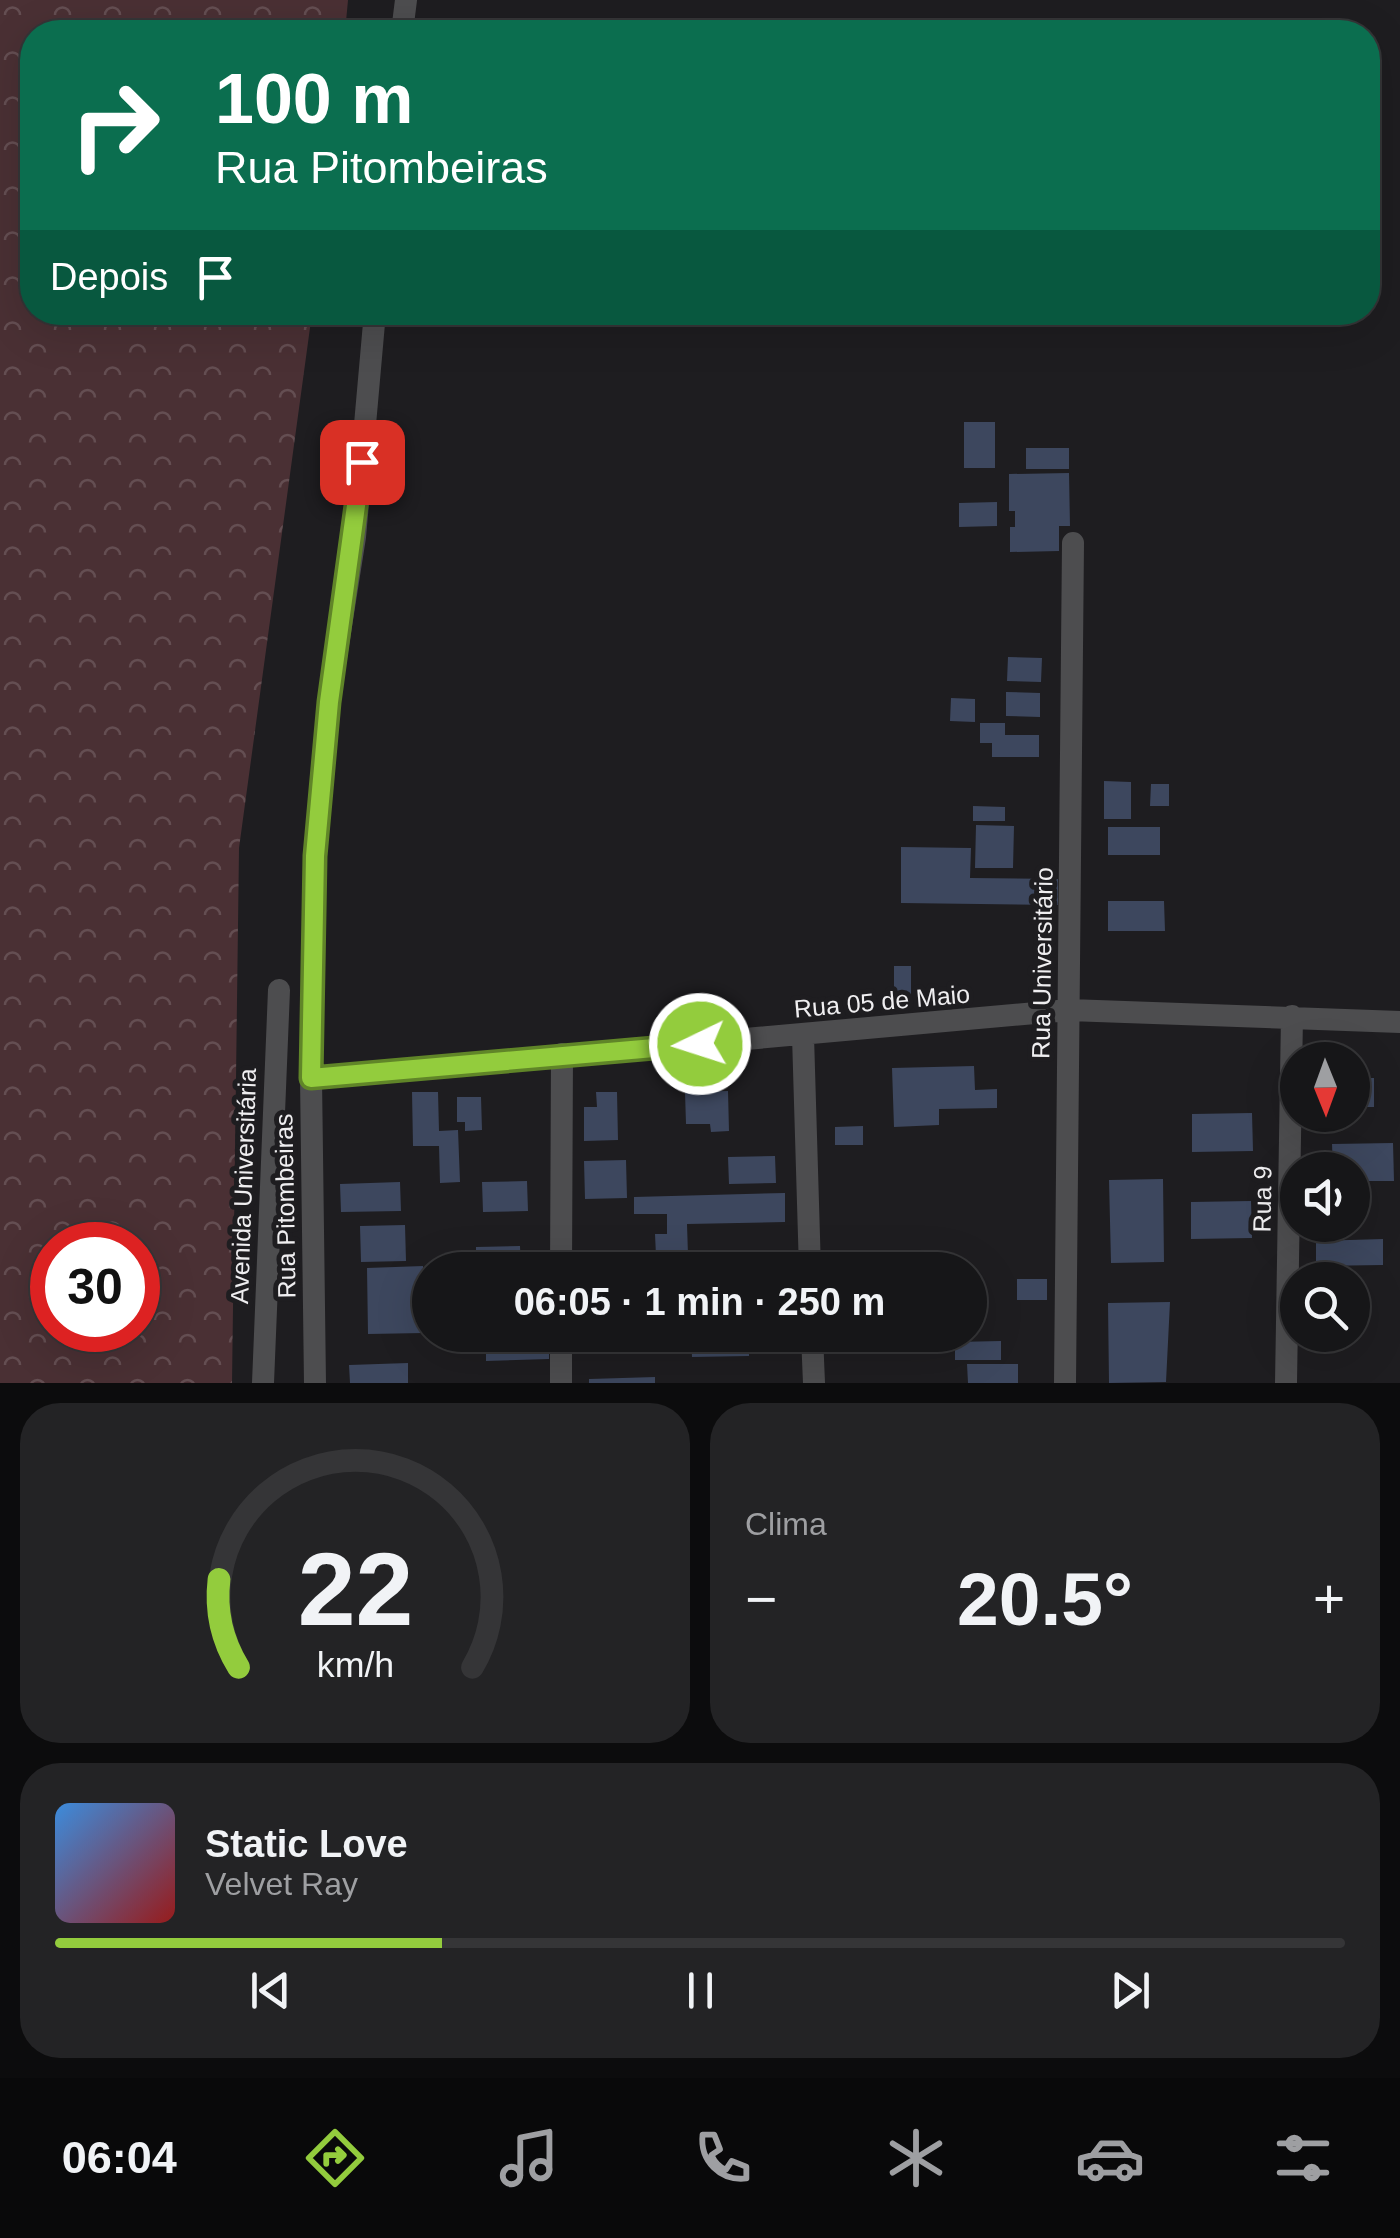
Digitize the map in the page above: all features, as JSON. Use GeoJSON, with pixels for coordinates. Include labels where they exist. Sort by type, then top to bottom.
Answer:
{"type":"FeatureCollection","features":[{"type":"Feature","properties":{"kind":"street","name":"Rua Pitombeiras"},"geometry":{"type":"LineString","coordinates":[[315,1383],[311,1078],[315,856],[329,702],[355,537],[374,325]]}},
{"type":"Feature","properties":{"kind":"street","name":"Rua Universitário"},"geometry":{"type":"LineString","coordinates":[[1065,1383],[1073,543]]}},
{"type":"Feature","properties":{"kind":"street","name":"Avenida Universitária"},"geometry":{"type":"LineString","coordinates":[[262,1383],[279,990]]}},
{"type":"Feature","properties":{"kind":"street","name":"Rua 05 de Maio"},"geometry":{"type":"LineString","coordinates":[[311,1078],[1069,1010],[1400,1022]]}},
{"type":"Feature","properties":{"kind":"street","name":"Rua 9"},"geometry":{"type":"LineString","coordinates":[[1286,1383],[1292,1016]]}},
{"type":"Feature","properties":{"kind":"street"},"geometry":{"type":"LineString","coordinates":[[803,1036],[809,1252]]}},
{"type":"Feature","properties":{"kind":"street"},"geometry":{"type":"LineString","coordinates":[[561,1252],[562,1054]]}},
{"type":"Feature","properties":{"kind":"street"},"geometry":{"type":"LineString","coordinates":[[561,1352],[561,1383]]}},
{"type":"Feature","properties":{"kind":"street"},"geometry":{"type":"LineString","coordinates":[[813,1352],[814,1383]]}},
{"type":"Feature","properties":{"kind":"green space"},"geometry":{"type":"Polygon","coordinates":[[[0,0],[348,0],[346,20],[20,20],[20,325],[310,325],[239,848],[232,1383],[0,1383],[0,0]]]}},
{"type":"Feature","properties":{"kind":"building"},"geometry":{"type":"Polygon","coordinates":[[[964,422],[995,422],[995,468],[964,468],[964,422]]]}},
{"type":"Feature","properties":{"kind":"building"},"geometry":{"type":"Polygon","coordinates":[[[1026,448],[1069,448],[1069,469],[1026,469],[1026,448]]]}},
{"type":"Feature","properties":{"kind":"building"},"geometry":{"type":"Polygon","coordinates":[[[1069,473],[1070,526],[1059,526],[1059,551],[1010,552],[1010,527],[1015,527],[1015,511],[1009,511],[1009,474],[1069,473]]]}},
{"type":"Feature","properties":{"kind":"building"},"geometry":{"type":"Polygon","coordinates":[[[997,502],[997,526],[959,527],[959,503],[997,502]]]}},
{"type":"Feature","properties":{"kind":"building"},"geometry":{"type":"Polygon","coordinates":[[[1008,657],[1042,658],[1041,682],[1007,681],[1008,657]]]}},
{"type":"Feature","properties":{"kind":"building"},"geometry":{"type":"Polygon","coordinates":[[[1006,692],[1040,693],[1040,717],[1006,716],[1006,692]]]}},
{"type":"Feature","properties":{"kind":"building"},"geometry":{"type":"Polygon","coordinates":[[[951,698],[975,699],[975,722],[950,721],[951,698]]]}},
{"type":"Feature","properties":{"kind":"building"},"geometry":{"type":"Polygon","coordinates":[[[980,723],[1005,723],[1005,735],[1039,735],[1039,757],[992,757],[992,743],[980,743],[980,723]]]}},
{"type":"Feature","properties":{"kind":"building"},"geometry":{"type":"Polygon","coordinates":[[[1104,781],[1131,782],[1131,819],[1104,819],[1104,781]]]}},
{"type":"Feature","properties":{"kind":"building"},"geometry":{"type":"Polygon","coordinates":[[[1151,784],[1169,784],[1169,806],[1150,806],[1151,784]]]}},
{"type":"Feature","properties":{"kind":"building"},"geometry":{"type":"Polygon","coordinates":[[[973,806],[1005,807],[1005,821],[973,821],[973,806]]]}},
{"type":"Feature","properties":{"kind":"building"},"geometry":{"type":"Polygon","coordinates":[[[976,825],[1014,826],[1013,868],[975,868],[976,825]]]}},
{"type":"Feature","properties":{"kind":"building"},"geometry":{"type":"Polygon","coordinates":[[[1108,827],[1160,827],[1160,855],[1108,855],[1108,827]]]}},
{"type":"Feature","properties":{"kind":"building"},"geometry":{"type":"Polygon","coordinates":[[[901,847],[971,848],[970,878],[1058,879],[1058,905],[901,903],[901,847]]]}},
{"type":"Feature","properties":{"kind":"building"},"geometry":{"type":"Polygon","coordinates":[[[1108,901],[1164,901],[1165,931],[1108,931],[1108,901]]]}},
{"type":"Feature","properties":{"kind":"building"},"geometry":{"type":"Polygon","coordinates":[[[894,966],[911,966],[911,1006],[894,1005],[894,966]]]}},
{"type":"Feature","properties":{"kind":"building"},"geometry":{"type":"Polygon","coordinates":[[[974,1066],[975,1090],[997,1089],[997,1108],[939,1109],[939,1125],[894,1127],[892,1068],[974,1066]]]}},
{"type":"Feature","properties":{"kind":"building"},"geometry":{"type":"Polygon","coordinates":[[[1370,1078],[1374,1078],[1374,1107],[1370,1107],[1370,1078]]]}},
{"type":"Feature","properties":{"kind":"building"},"geometry":{"type":"Polygon","coordinates":[[[728,1091],[729,1131],[711,1132],[710,1124],[686,1124],[685,1092],[728,1091]]]}},
{"type":"Feature","properties":{"kind":"building"},"geometry":{"type":"Polygon","coordinates":[[[412,1092],[438,1092],[439,1131],[458,1130],[460,1182],[440,1183],[439,1146],[413,1146],[412,1092]]]}},
{"type":"Feature","properties":{"kind":"building"},"geometry":{"type":"Polygon","coordinates":[[[596,1092],[617,1092],[618,1140],[584,1141],[584,1107],[597,1107],[596,1092]]]}},
{"type":"Feature","properties":{"kind":"building"},"geometry":{"type":"Polygon","coordinates":[[[457,1097],[481,1097],[482,1130],[465,1131],[465,1122],[457,1122],[457,1097]]]}},
{"type":"Feature","properties":{"kind":"building"},"geometry":{"type":"Polygon","coordinates":[[[1252,1113],[1253,1151],[1192,1152],[1192,1114],[1252,1113]]]}},
{"type":"Feature","properties":{"kind":"building"},"geometry":{"type":"Polygon","coordinates":[[[863,1126],[863,1145],[835,1145],[835,1127],[863,1126]]]}},
{"type":"Feature","properties":{"kind":"building"},"geometry":{"type":"Polygon","coordinates":[[[1393,1143],[1394,1181],[1370,1181],[1370,1152],[1332,1152],[1332,1144],[1393,1143]]]}},
{"type":"Feature","properties":{"kind":"building"},"geometry":{"type":"Polygon","coordinates":[[[775,1156],[776,1183],[729,1184],[728,1157],[775,1156]]]}},
{"type":"Feature","properties":{"kind":"building"},"geometry":{"type":"Polygon","coordinates":[[[626,1160],[627,1198],[585,1199],[584,1161],[626,1160]]]}},
{"type":"Feature","properties":{"kind":"building"},"geometry":{"type":"Polygon","coordinates":[[[1163,1179],[1164,1262],[1111,1263],[1109,1180],[1163,1179]]]}},
{"type":"Feature","properties":{"kind":"building"},"geometry":{"type":"Polygon","coordinates":[[[527,1181],[528,1211],[483,1212],[482,1182],[527,1181]]]}},
{"type":"Feature","properties":{"kind":"building"},"geometry":{"type":"Polygon","coordinates":[[[400,1182],[401,1211],[341,1212],[340,1184],[400,1182]]]}},
{"type":"Feature","properties":{"kind":"building"},"geometry":{"type":"Polygon","coordinates":[[[785,1193],[785,1222],[687,1224],[688,1252],[656,1252],[655,1234],[667,1234],[667,1214],[634,1214],[634,1197],[785,1193]]]}},
{"type":"Feature","properties":{"kind":"building"},"geometry":{"type":"Polygon","coordinates":[[[1251,1201],[1252,1238],[1191,1239],[1191,1202],[1251,1201]]]}},
{"type":"Feature","properties":{"kind":"building"},"geometry":{"type":"Polygon","coordinates":[[[405,1225],[406,1261],[361,1262],[360,1226],[405,1225]]]}},
{"type":"Feature","properties":{"kind":"building"},"geometry":{"type":"Polygon","coordinates":[[[1383,1239],[1383,1265],[1316,1262],[1316,1242],[1383,1239]]]}},
{"type":"Feature","properties":{"kind":"building"},"geometry":{"type":"Polygon","coordinates":[[[520,1246],[520,1252],[476,1252],[476,1247],[520,1246]]]}},
{"type":"Feature","properties":{"kind":"building"},"geometry":{"type":"Polygon","coordinates":[[[412,1266],[412,1333],[368,1334],[367,1268],[412,1266]]]}},
{"type":"Feature","properties":{"kind":"building"},"geometry":{"type":"Polygon","coordinates":[[[1017,1279],[1047,1279],[1047,1300],[1017,1300],[1017,1279]]]}},
{"type":"Feature","properties":{"kind":"building"},"geometry":{"type":"Polygon","coordinates":[[[1170,1302],[1166,1382],[1109,1383],[1108,1303],[1170,1302]]]}},
{"type":"Feature","properties":{"kind":"building"},"geometry":{"type":"Polygon","coordinates":[[[987,1341],[1001,1341],[1001,1360],[955,1360],[955,1352],[987,1352],[987,1341]]]}},
{"type":"Feature","properties":{"kind":"building"},"geometry":{"type":"Polygon","coordinates":[[[486,1352],[549,1352],[549,1359],[486,1361],[486,1352]]]}},
{"type":"Feature","properties":{"kind":"building"},"geometry":{"type":"Polygon","coordinates":[[[692,1352],[749,1352],[749,1356],[692,1357],[692,1352]]]}},
{"type":"Feature","properties":{"kind":"building"},"geometry":{"type":"Polygon","coordinates":[[[408,1363],[408,1383],[350,1383],[349,1365],[408,1363]]]}},
{"type":"Feature","properties":{"kind":"building"},"geometry":{"type":"Polygon","coordinates":[[[967,1364],[1018,1364],[1018,1383],[968,1383],[967,1364]]]}},
{"type":"Feature","properties":{"kind":"building"},"geometry":{"type":"Polygon","coordinates":[[[655,1377],[655,1383],[589,1383],[589,1379],[655,1377]]]}},
{"type":"Feature","properties":{"kind":"route"},"geometry":{"type":"LineString","coordinates":[[362,462],[355,537],[329,702],[315,856],[311,1078],[700,1044]]}}]}
